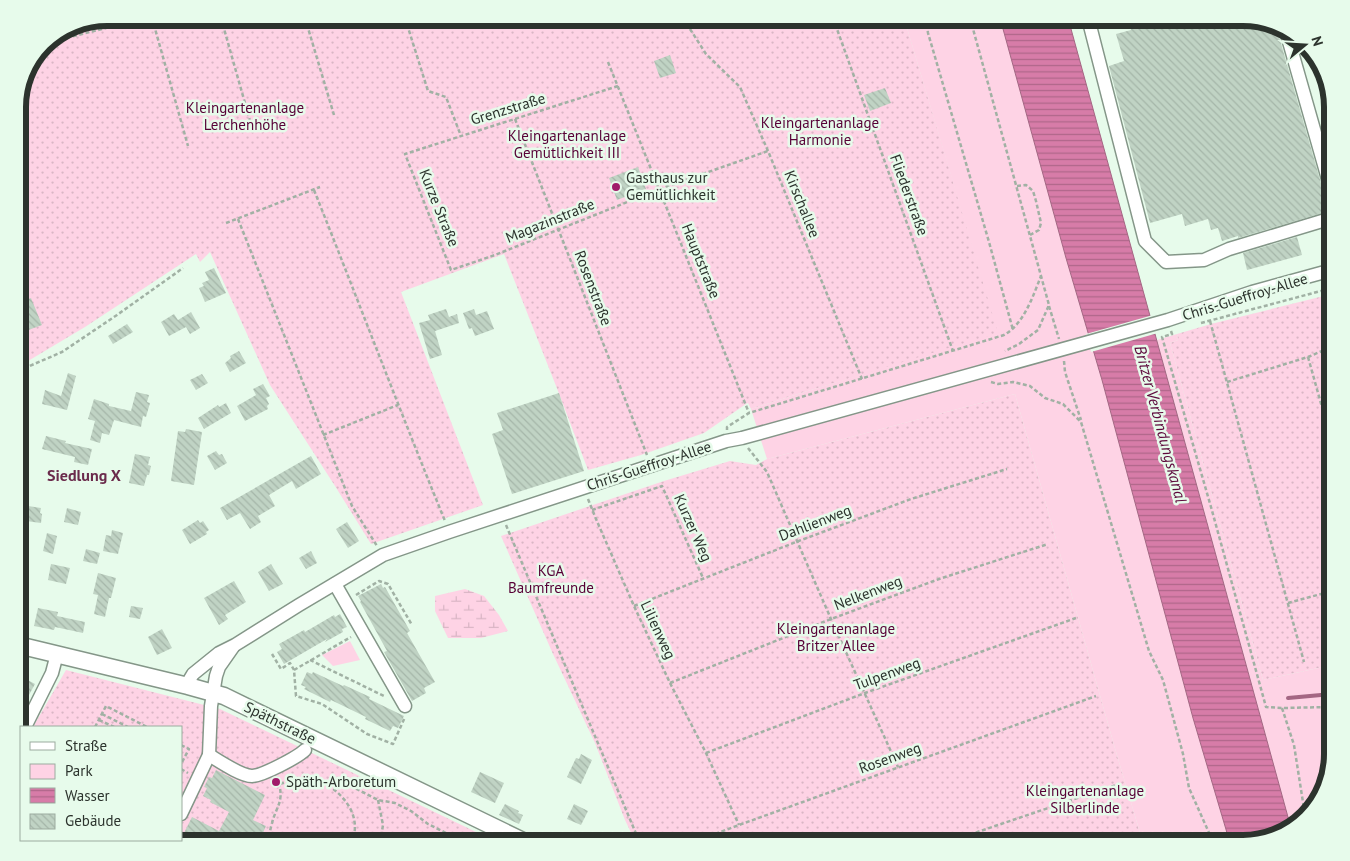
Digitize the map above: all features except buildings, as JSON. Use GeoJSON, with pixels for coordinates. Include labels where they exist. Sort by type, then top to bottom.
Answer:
{"type":"FeatureCollection","features":[{"type":"Feature","properties":{"kind":"main road","name":"Späthstraße"},"geometry":{"type":"LineString","coordinates":[[26,647],[224,696],[303,744],[507,835]]}},
{"type":"Feature","properties":{"kind":"street"},"geometry":{"type":"LineString","coordinates":[[1090,26],[1145,241],[1166,262],[1204,260],[1228,249],[1324,220]]}},
{"type":"Feature","properties":{"kind":"street"},"geometry":{"type":"LineString","coordinates":[[1297,70],[1324,165]]}},
{"type":"Feature","properties":{"kind":"street","name":"Chris-Gueffroy-Allee"},"geometry":{"type":"LineString","coordinates":[[188,686],[194,674],[219,653],[383,555],[501,514],[726,441],[987,370],[1060,344],[1085,344],[1188,314],[1252,292],[1324,272]]}},
{"type":"Feature","properties":{"kind":"street"},"geometry":{"type":"LineString","coordinates":[[335,584],[405,706]]}},
{"type":"Feature","properties":{"kind":"street","name":"Chris-Gueffroy-Allee"},"geometry":{"type":"LineString","coordinates":[[209,755],[212,693],[216,676],[219,668],[235,645]]}},
{"type":"Feature","properties":{"kind":"street"},"geometry":{"type":"LineString","coordinates":[[26,725],[52,673],[57,654]]}},
{"type":"Feature","properties":{"kind":"street"},"geometry":{"type":"LineString","coordinates":[[182,812],[209,755],[234,770],[252,776],[274,769],[301,754],[303,744]]}},
{"type":"Feature","properties":{"kind":"path"},"geometry":{"type":"LineString","coordinates":[[65,38],[114,26]]}},
{"type":"Feature","properties":{"kind":"path"},"geometry":{"type":"LineString","coordinates":[[154,26],[188,146]]}},
{"type":"Feature","properties":{"kind":"path"},"geometry":{"type":"LineString","coordinates":[[223,26],[252,128]]}},
{"type":"Feature","properties":{"kind":"path"},"geometry":{"type":"LineString","coordinates":[[307,26],[334,115]]}},
{"type":"Feature","properties":{"kind":"path"},"geometry":{"type":"LineString","coordinates":[[407,26],[428,91],[446,97],[461,136]]}},
{"type":"Feature","properties":{"kind":"path","name":"Kirschallee"},"geometry":{"type":"LineString","coordinates":[[688,26],[706,54],[740,87],[862,379]]}},
{"type":"Feature","properties":{"kind":"path","name":"Fliederstraße"},"geometry":{"type":"LineString","coordinates":[[836,26],[953,351]]}},
{"type":"Feature","properties":{"kind":"path"},"geometry":{"type":"LineString","coordinates":[[927,26],[1013,330]]}},
{"type":"Feature","properties":{"kind":"path"},"geometry":{"type":"LineString","coordinates":[[972,26],[1064,356],[1065,372],[1149,650],[1162,680],[1183,754],[1189,788],[1210,835]]}},
{"type":"Feature","properties":{"kind":"path","name":"Hauptstraße"},"geometry":{"type":"LineString","coordinates":[[608,62],[749,413]]}},
{"type":"Feature","properties":{"kind":"path","name":"Grenzstraße"},"geometry":{"type":"LineString","coordinates":[[405,154],[618,86]]}},
{"type":"Feature","properties":{"kind":"path","name":"Rosenstraße"},"geometry":{"type":"LineString","coordinates":[[515,119],[651,465]]}},
{"type":"Feature","properties":{"kind":"path","name":"Magazinstraße"},"geometry":{"type":"LineString","coordinates":[[452,270],[660,190],[768,151]]}},
{"type":"Feature","properties":{"kind":"path","name":"Kurze Straße"},"geometry":{"type":"LineString","coordinates":[[405,154],[452,270]]}},
{"type":"Feature","properties":{"kind":"path"},"geometry":{"type":"LineString","coordinates":[[1017,186],[1026,185],[1033,191],[1036,201],[1041,223],[1039,230],[1030,235]]}},
{"type":"Feature","properties":{"kind":"path"},"geometry":{"type":"LineString","coordinates":[[226,223],[320,187]]}},
{"type":"Feature","properties":{"kind":"path"},"geometry":{"type":"LineString","coordinates":[[314,190],[449,532]]}},
{"type":"Feature","properties":{"kind":"path"},"geometry":{"type":"LineString","coordinates":[[238,219],[352,506],[383,555]]}},
{"type":"Feature","properties":{"kind":"path"},"geometry":{"type":"LineString","coordinates":[[26,368],[62,352],[183,268]]}},
{"type":"Feature","properties":{"kind":"path"},"geometry":{"type":"LineString","coordinates":[[726,441],[727,427],[749,413],[1004,335],[1013,330],[1027,309],[1041,274]]}},
{"type":"Feature","properties":{"kind":"path"},"geometry":{"type":"LineString","coordinates":[[1194,325],[1324,290]]}},
{"type":"Feature","properties":{"kind":"path"},"geometry":{"type":"LineString","coordinates":[[1002,353],[1020,344],[1038,330],[1049,305]]}},
{"type":"Feature","properties":{"kind":"path"},"geometry":{"type":"LineString","coordinates":[[1210,321],[1304,662]]}},
{"type":"Feature","properties":{"kind":"path"},"geometry":{"type":"LineString","coordinates":[[1171,328],[1172,334],[1162,337],[1266,707],[1324,707]]}},
{"type":"Feature","properties":{"kind":"path"},"geometry":{"type":"LineString","coordinates":[[1227,382],[1308,357],[1324,350]]}},
{"type":"Feature","properties":{"kind":"path"},"geometry":{"type":"LineString","coordinates":[[1308,357],[1324,414]]}},
{"type":"Feature","properties":{"kind":"path"},"geometry":{"type":"LineString","coordinates":[[987,370],[984,381],[998,384],[1013,382],[1030,386],[1045,398],[1063,404],[1081,422]]}},
{"type":"Feature","properties":{"kind":"path"},"geometry":{"type":"LineString","coordinates":[[323,435],[398,405]]}},
{"type":"Feature","properties":{"kind":"path"},"geometry":{"type":"LineString","coordinates":[[742,438],[766,472],[898,767]]}},
{"type":"Feature","properties":{"kind":"path","name":"Dahlienweg"},"geometry":{"type":"LineString","coordinates":[[634,606],[911,499],[1008,470]]}},
{"type":"Feature","properties":{"kind":"path","name":"Kurzer Weg"},"geometry":{"type":"LineString","coordinates":[[662,486],[703,578]]}},
{"type":"Feature","properties":{"kind":"path","name":"Lilienweg"},"geometry":{"type":"LineString","coordinates":[[662,486],[592,510],[670,683],[706,753],[739,824]]}},
{"type":"Feature","properties":{"kind":"path"},"geometry":{"type":"LineString","coordinates":[[501,514],[636,835]]}},
{"type":"Feature","properties":{"kind":"path","name":"Nelkenweg"},"geometry":{"type":"LineString","coordinates":[[670,683],[831,619],[939,579],[1048,544]]}},
{"type":"Feature","properties":{"kind":"path"},"geometry":{"type":"LineString","coordinates":[[353,596],[379,581],[388,584],[412,625]]}},
{"type":"Feature","properties":{"kind":"path"},"geometry":{"type":"LineString","coordinates":[[1288,603],[1324,592]]}},
{"type":"Feature","properties":{"kind":"path","name":"Tulpenweg"},"geometry":{"type":"LineString","coordinates":[[706,753],[865,693],[1076,618]]}},
{"type":"Feature","properties":{"kind":"path"},"geometry":{"type":"LineString","coordinates":[[294,670],[362,630]]}},
{"type":"Feature","properties":{"kind":"path"},"geometry":{"type":"LineString","coordinates":[[272,654],[281,669],[290,664],[294,670],[296,696],[322,704],[367,734],[393,744],[408,711],[405,706],[310,660]]}},
{"type":"Feature","properties":{"kind":"path","name":"Rosenweg"},"geometry":{"type":"LineString","coordinates":[[713,835],[1096,696]]}},
{"type":"Feature","properties":{"kind":"path"},"geometry":{"type":"LineString","coordinates":[[96,726],[106,706],[144,726]]}},
{"type":"Feature","properties":{"kind":"path"},"geometry":{"type":"LineString","coordinates":[[1282,708],[1294,745],[1304,807]]}},
{"type":"Feature","properties":{"kind":"path"},"geometry":{"type":"LineString","coordinates":[[102,714],[126,726]]}},
{"type":"Feature","properties":{"kind":"path"},"geometry":{"type":"LineString","coordinates":[[99,720],[112,726]]}},
{"type":"Feature","properties":{"kind":"path"},"geometry":{"type":"LineString","coordinates":[[182,746],[189,749],[182,763]]}},
{"type":"Feature","properties":{"kind":"path"},"geometry":{"type":"LineString","coordinates":[[269,779],[279,784],[299,779],[326,784],[340,782],[378,800],[395,804],[411,811],[428,824],[450,835]]}},
{"type":"Feature","properties":{"kind":"path"},"geometry":{"type":"LineString","coordinates":[[270,835],[272,823],[281,800],[282,793],[279,784]]}},
{"type":"Feature","properties":{"kind":"path"},"geometry":{"type":"LineString","coordinates":[[326,784],[336,790],[352,809],[355,823],[354,835]]}},
{"type":"Feature","properties":{"kind":"path"},"geometry":{"type":"LineString","coordinates":[[971,835],[1119,784]]}},
{"type":"Feature","properties":{"kind":"path"},"geometry":{"type":"LineString","coordinates":[[378,800],[383,826],[382,835]]}},
{"type":"Feature","properties":{"kind":"green space"},"geometry":{"type":"Polygon","coordinates":[[[107,26],[906,26],[999,334],[751,409],[748,403],[704,433],[641,455],[588,470],[504,254],[401,292],[483,505],[371,544],[270,385],[210,252],[200,262],[196,254],[85,327],[26,362],[26,102],[29,86],[43,58],[54,46],[76,32],[107,26]]]}},
{"type":"Feature","properties":{"kind":"green space"},"geometry":{"type":"Polygon","coordinates":[[[906,26],[1002,26],[1066,258],[1102,380],[1193,718],[1228,835],[1141,835],[1015,394],[767,459],[751,409],[998,333],[906,26]]]}},
{"type":"Feature","properties":{"kind":"green space"},"geometry":{"type":"Polygon","coordinates":[[[1324,296],[1324,667],[1263,680],[1170,343],[1178,340],[1177,334],[1324,296]]]}},
{"type":"Feature","properties":{"kind":"green space"},"geometry":{"type":"Polygon","coordinates":[[[1177,334],[1178,340],[1170,343],[1263,680],[1324,667],[1323,764],[1319,780],[1310,799],[1296,815],[1289,820],[1157,340],[1177,334]]]}},
{"type":"Feature","properties":{"kind":"green space","name":"Kleingartenanlage Britzer Allee"},"geometry":{"type":"Polygon","coordinates":[[[1015,394],[1141,835],[632,835],[595,743],[501,536],[664,481],[730,461],[756,465],[767,459],[1015,394]]]}},
{"type":"Feature","properties":{"kind":"green space"},"geometry":{"type":"Polygon","coordinates":[[[465,589],[484,596],[499,615],[508,631],[481,638],[448,638],[435,611],[435,596],[465,589]]]}},
{"type":"Feature","properties":{"kind":"green space"},"geometry":{"type":"Polygon","coordinates":[[[350,641],[360,660],[333,666],[322,655],[350,641]]]}},
{"type":"Feature","properties":{"kind":"green space","name":"Späth-Arboretum"},"geometry":{"type":"Polygon","coordinates":[[[66,670],[220,709],[482,835],[183,835],[182,726],[34,726],[66,670]]]}},
{"type":"Feature","properties":{"kind":"water","name":"Britzer Verbindungskanal"},"geometry":{"type":"Polygon","coordinates":[[[1002,26],[1070,26],[1289,820],[1274,829],[1253,834],[1228,835],[1193,718],[1102,380],[1066,258],[1002,26]]]}},
{"type":"Feature","properties":{"kind":"pier"},"geometry":{"type":"Polygon","coordinates":[[[1153,315],[1158,333],[1091,352],[1086,334],[1153,315]]]}},
{"type":"Feature","properties":{"kind":"waterway"},"geometry":{"type":"LineString","coordinates":[[1288,698],[1324,695]]}},
{"type":"Feature","properties":{"kind":"place","name":"Gasthaus zur Gemütlichkeit"},"geometry":{"type":"Point","coordinates":[616,187]}},
{"type":"Feature","properties":{"kind":"place","name":"Späth-Arboretum"},"geometry":{"type":"Point","coordinates":[276,782]}},
{"type":"Feature","properties":{"kind":"district","name":"Siedlung X"},"geometry":{"type":"Point","coordinates":[84,475]}},
{"type":"Feature","properties":{"kind":"park label","name":"Kleingartenanlage Lerchenhöhe"},"geometry":{"type":"Point","coordinates":[245,116]}},
{"type":"Feature","properties":{"kind":"park label","name":"Kleingartenanlage Harmonie"},"geometry":{"type":"Point","coordinates":[820,132]}},
{"type":"Feature","properties":{"kind":"park label","name":"Kleingartenanlage Gemütlichkeit III"},"geometry":{"type":"Point","coordinates":[567,144]}},
{"type":"Feature","properties":{"kind":"park label","name":"KGA Baumfreunde"},"geometry":{"type":"Point","coordinates":[551,580]}},
{"type":"Feature","properties":{"kind":"park label","name":"Kleingartenanlage Silberlinde"},"geometry":{"type":"Point","coordinates":[1085,800]}}]}
